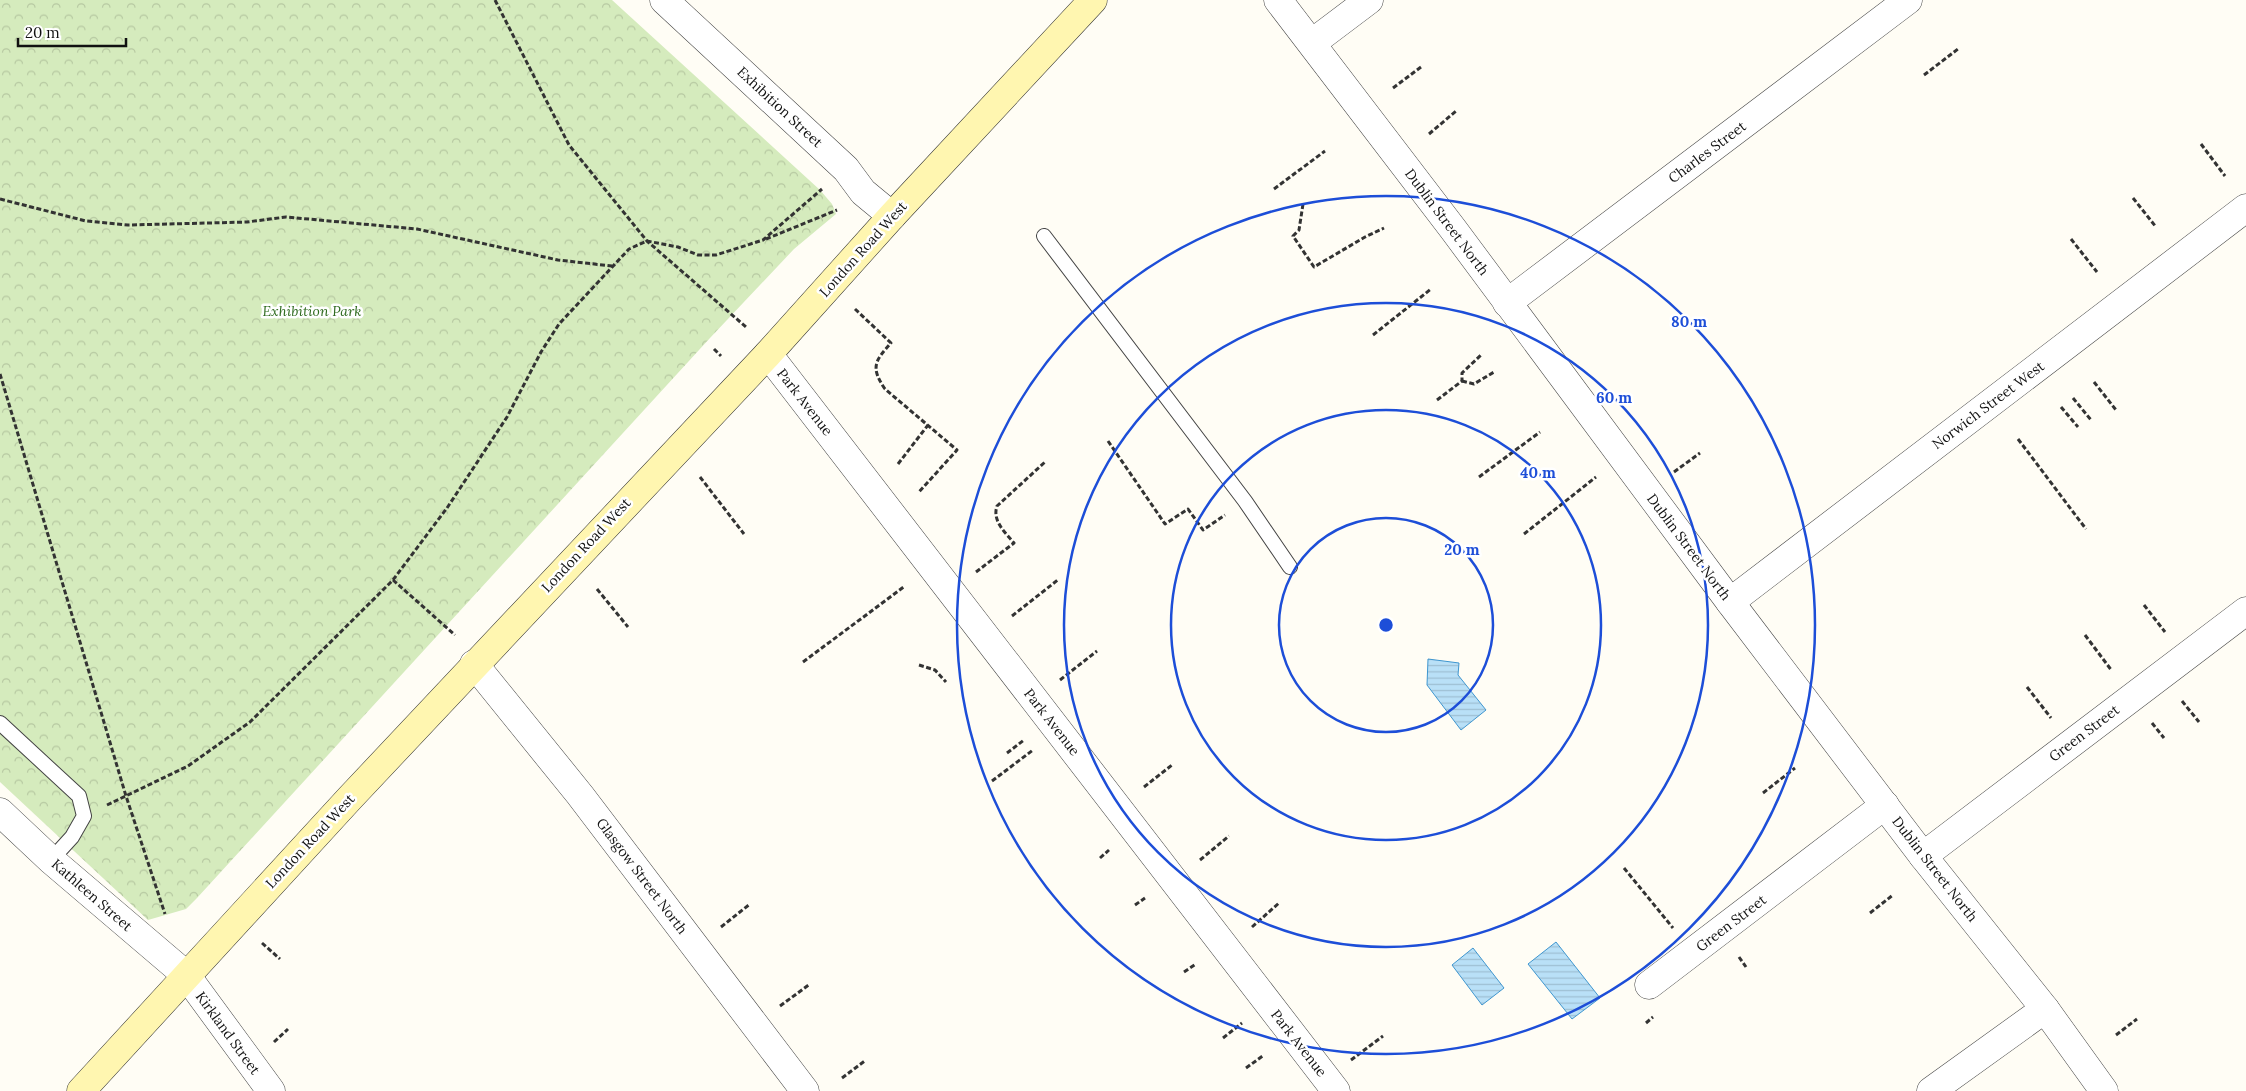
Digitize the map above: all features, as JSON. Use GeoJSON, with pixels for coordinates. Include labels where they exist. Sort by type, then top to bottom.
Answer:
{"type":"FeatureCollection","features":[{"type":"Feature","properties":{"kind":"street","name":"Exhibition Street"},"geometry":{"type":"LineString","coordinates":[[664,0],[846,169],[863,192],[892,216]]}},
{"type":"Feature","properties":{"kind":"street","name":"London Road West"},"geometry":{"type":"LineString","coordinates":[[81,1091],[474,664],[768,354],[892,216],[1093,0]]}},
{"type":"Feature","properties":{"kind":"street","name":"Dublin Street North"},"geometry":{"type":"LineString","coordinates":[[1278,0],[1453,229],[1730,602],[1923,856],[2045,1009],[2104,1091]]}},
{"type":"Feature","properties":{"kind":"street"},"geometry":{"type":"LineString","coordinates":[[1312,43],[1369,0]]}},
{"type":"Feature","properties":{"kind":"street","name":"Charles Street"},"geometry":{"type":"LineString","coordinates":[[1507,303],[1908,0]]}},
{"type":"Feature","properties":{"kind":"street","name":"Norwich Street West"},"geometry":{"type":"LineString","coordinates":[[1730,602],[2246,208]]}},
{"type":"Feature","properties":{"kind":"street","name":"Park Avenue"},"geometry":{"type":"LineString","coordinates":[[768,354],[1336,1091]]}},
{"type":"Feature","properties":{"kind":"street","name":"Green Street"},"geometry":{"type":"LineString","coordinates":[[1923,856],[2246,611]]}},
{"type":"Feature","properties":{"kind":"street","name":"Glasgow Street North"},"geometry":{"type":"LineString","coordinates":[[474,664],[580,795],[805,1091]]}},
{"type":"Feature","properties":{"kind":"street","name":"Green Street"},"geometry":{"type":"LineString","coordinates":[[1649,985],[1885,805]]}},
{"type":"Feature","properties":{"kind":"street","name":"Kathleen Street"},"geometry":{"type":"LineString","coordinates":[[0,812],[51,860],[186,975]]}},
{"type":"Feature","properties":{"kind":"street","name":"Kirkland Street"},"geometry":{"type":"LineString","coordinates":[[186,975],[271,1091]]}},
{"type":"Feature","properties":{"kind":"street"},"geometry":{"type":"LineString","coordinates":[[1931,1091],[2045,1009]]}},
{"type":"Feature","properties":{"kind":"lane"},"geometry":{"type":"LineString","coordinates":[[1044,236],[1245,501],[1290,567]]}},
{"type":"Feature","properties":{"kind":"lane"},"geometry":{"type":"LineString","coordinates":[[0,723],[79,796],[84,816],[72,837],[51,860]]}},
{"type":"Feature","properties":{"kind":"path"},"geometry":{"type":"LineString","coordinates":[[495,0],[569,145],[647,241],[746,327]]}},
{"type":"Feature","properties":{"kind":"path"},"geometry":{"type":"LineString","coordinates":[[1924,74],[1958,50]]}},
{"type":"Feature","properties":{"kind":"path"},"geometry":{"type":"LineString","coordinates":[[1393,88],[1421,67]]}},
{"type":"Feature","properties":{"kind":"path"},"geometry":{"type":"LineString","coordinates":[[1429,134],[1456,110]]}},
{"type":"Feature","properties":{"kind":"path"},"geometry":{"type":"LineString","coordinates":[[2201,144],[2225,176]]}},
{"type":"Feature","properties":{"kind":"path"},"geometry":{"type":"LineString","coordinates":[[1274,189],[1325,151]]}},
{"type":"Feature","properties":{"kind":"path"},"geometry":{"type":"LineString","coordinates":[[763,240],[846,169]]}},
{"type":"Feature","properties":{"kind":"path"},"geometry":{"type":"LineString","coordinates":[[2133,198],[2156,227]]}},
{"type":"Feature","properties":{"kind":"path"},"geometry":{"type":"LineString","coordinates":[[0,199],[86,221],[128,225],[247,222],[286,217],[398,227],[473,240],[558,260],[612,266]]}},
{"type":"Feature","properties":{"kind":"path"},"geometry":{"type":"LineString","coordinates":[[1303,204],[1299,230],[1294,236],[1314,267],[1384,228]]}},
{"type":"Feature","properties":{"kind":"path"},"geometry":{"type":"LineString","coordinates":[[84,816],[188,766],[250,722],[393,580],[447,508],[507,417],[541,352],[559,324],[629,249],[647,241],[678,247],[698,255],[716,255],[763,240],[840,209]]}},
{"type":"Feature","properties":{"kind":"path"},"geometry":{"type":"LineString","coordinates":[[2071,239],[2098,272]]}},
{"type":"Feature","properties":{"kind":"path"},"geometry":{"type":"LineString","coordinates":[[1373,335],[1431,289]]}},
{"type":"Feature","properties":{"kind":"path"},"geometry":{"type":"LineString","coordinates":[[855,309],[891,342],[876,364],[877,376],[885,389],[957,450],[919,492]]}},
{"type":"Feature","properties":{"kind":"path"},"geometry":{"type":"LineString","coordinates":[[714,349],[721,356]]}},
{"type":"Feature","properties":{"kind":"path"},"geometry":{"type":"LineString","coordinates":[[1462,381],[1462,373],[1481,355]]}},
{"type":"Feature","properties":{"kind":"path"},"geometry":{"type":"LineString","coordinates":[[1462,381],[1474,384],[1494,372]]}},
{"type":"Feature","properties":{"kind":"path"},"geometry":{"type":"LineString","coordinates":[[0,374],[126,796],[165,914],[159,952]]}},
{"type":"Feature","properties":{"kind":"path"},"geometry":{"type":"LineString","coordinates":[[1437,400],[1462,381]]}},
{"type":"Feature","properties":{"kind":"path"},"geometry":{"type":"LineString","coordinates":[[2094,382],[2116,410]]}},
{"type":"Feature","properties":{"kind":"path"},"geometry":{"type":"LineString","coordinates":[[2073,398],[2091,420]]}},
{"type":"Feature","properties":{"kind":"path"},"geometry":{"type":"LineString","coordinates":[[2061,407],[2078,428]]}},
{"type":"Feature","properties":{"kind":"path"},"geometry":{"type":"LineString","coordinates":[[898,464],[928,425]]}},
{"type":"Feature","properties":{"kind":"path"},"geometry":{"type":"LineString","coordinates":[[1479,477],[1540,432]]}},
{"type":"Feature","properties":{"kind":"path"},"geometry":{"type":"LineString","coordinates":[[2018,439],[2086,529]]}},
{"type":"Feature","properties":{"kind":"path"},"geometry":{"type":"LineString","coordinates":[[1108,440],[1165,524],[1188,509],[1203,530],[1245,501]]}},
{"type":"Feature","properties":{"kind":"path"},"geometry":{"type":"LineString","coordinates":[[1524,534],[1622,456]]}},
{"type":"Feature","properties":{"kind":"path"},"geometry":{"type":"LineString","coordinates":[[951,592],[1014,543],[997,521],[995,513],[997,506],[1045,462]]}},
{"type":"Feature","properties":{"kind":"path"},"geometry":{"type":"LineString","coordinates":[[700,477],[744,534]]}},
{"type":"Feature","properties":{"kind":"path"},"geometry":{"type":"LineString","coordinates":[[986,636],[1059,579]]}},
{"type":"Feature","properties":{"kind":"path"},"geometry":{"type":"LineString","coordinates":[[393,580],[455,635]]}},
{"type":"Feature","properties":{"kind":"path"},"geometry":{"type":"LineString","coordinates":[[804,662],[907,584]]}},
{"type":"Feature","properties":{"kind":"path"},"geometry":{"type":"LineString","coordinates":[[597,589],[628,627]]}},
{"type":"Feature","properties":{"kind":"path"},"geometry":{"type":"LineString","coordinates":[[2144,605],[2165,632]]}},
{"type":"Feature","properties":{"kind":"path"},"geometry":{"type":"LineString","coordinates":[[2086,635],[2112,672]]}},
{"type":"Feature","properties":{"kind":"path"},"geometry":{"type":"LineString","coordinates":[[1034,700],[1097,651]]}},
{"type":"Feature","properties":{"kind":"path"},"geometry":{"type":"LineString","coordinates":[[919,665],[935,670],[946,682]]}},
{"type":"Feature","properties":{"kind":"path"},"geometry":{"type":"LineString","coordinates":[[2027,687],[2051,718]]}},
{"type":"Feature","properties":{"kind":"path"},"geometry":{"type":"LineString","coordinates":[[2176,694],[2199,722]]}},
{"type":"Feature","properties":{"kind":"path"},"geometry":{"type":"LineString","coordinates":[[2147,717],[2164,738]]}},
{"type":"Feature","properties":{"kind":"path"},"geometry":{"type":"LineString","coordinates":[[992,782],[1059,731]]}},
{"type":"Feature","properties":{"kind":"path"},"geometry":{"type":"LineString","coordinates":[[1007,753],[1025,739]]}},
{"type":"Feature","properties":{"kind":"path"},"geometry":{"type":"LineString","coordinates":[[1144,787],[1172,765]]}},
{"type":"Feature","properties":{"kind":"path"},"geometry":{"type":"LineString","coordinates":[[1763,793],[1795,768]]}},
{"type":"Feature","properties":{"kind":"path"},"geometry":{"type":"LineString","coordinates":[[1200,860],[1229,836]]}},
{"type":"Feature","properties":{"kind":"path"},"geometry":{"type":"LineString","coordinates":[[1624,868],[1676,932]]}},
{"type":"Feature","properties":{"kind":"path"},"geometry":{"type":"LineString","coordinates":[[1870,913],[1893,895]]}},
{"type":"Feature","properties":{"kind":"path"},"geometry":{"type":"LineString","coordinates":[[1135,905],[1145,898]]}},
{"type":"Feature","properties":{"kind":"path"},"geometry":{"type":"LineString","coordinates":[[1252,927],[1279,903]]}},
{"type":"Feature","properties":{"kind":"path"},"geometry":{"type":"LineString","coordinates":[[260,942],[280,959]]}},
{"type":"Feature","properties":{"kind":"path"},"geometry":{"type":"LineString","coordinates":[[1737,953],[1746,967]]}},
{"type":"Feature","properties":{"kind":"path"},"geometry":{"type":"LineString","coordinates":[[2116,1035],[2138,1019]]}},
{"type":"Feature","properties":{"kind":"path"},"geometry":{"type":"LineString","coordinates":[[267,1049],[288,1029]]}},
{"type":"Feature","properties":{"kind":"path"},"geometry":{"type":"LineString","coordinates":[[1246,1068],[1264,1055]]}},
{"type":"Feature","properties":{"kind":"path"},"geometry":{"type":"LineString","coordinates":[[842,1078],[866,1060]]}},
{"type":"Feature","properties":{"kind":"green space","name":"Exhibition Park"},"geometry":{"type":"Polygon","coordinates":[[[0,0],[612,0],[820,190],[832,204],[836,214],[794,249],[710,338],[197,898],[186,909],[148,920],[0,782],[0,0]]]}},
{"type":"Feature","properties":{"kind":"water"},"geometry":{"type":"Polygon","coordinates":[[[1428,659],[1459,663],[1458,675],[1486,710],[1461,730],[1427,685],[1428,659]]]}},
{"type":"Feature","properties":{"kind":"water"},"geometry":{"type":"Polygon","coordinates":[[[1556,942],[1600,998],[1572,1019],[1528,964],[1556,942]]]}},
{"type":"Feature","properties":{"kind":"water"},"geometry":{"type":"Polygon","coordinates":[[[1473,948],[1504,988],[1482,1005],[1452,965],[1473,948]]]}}]}
